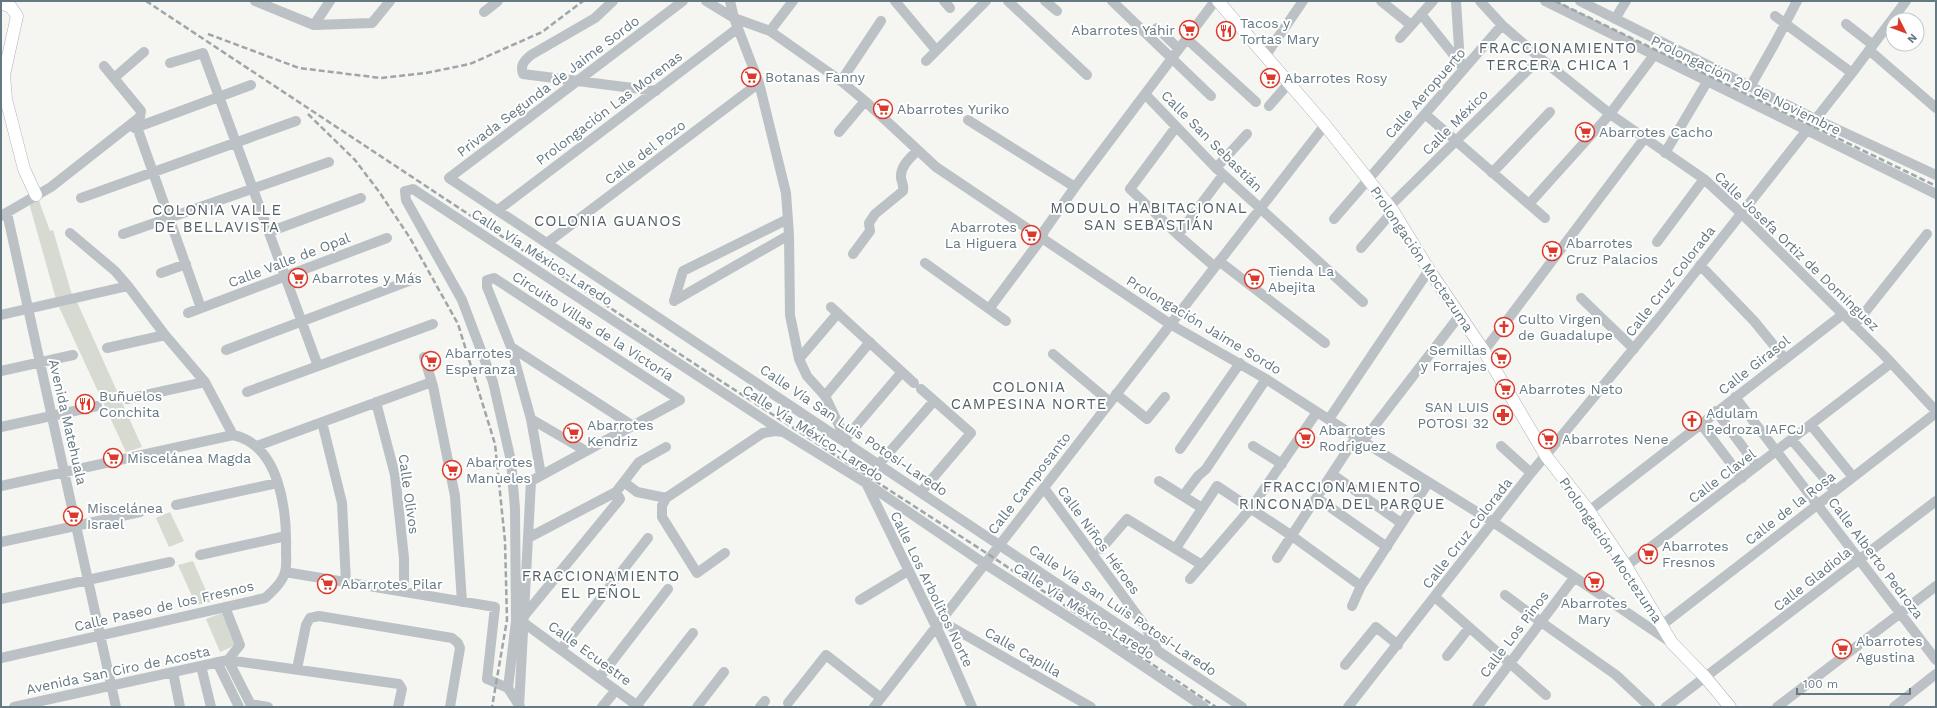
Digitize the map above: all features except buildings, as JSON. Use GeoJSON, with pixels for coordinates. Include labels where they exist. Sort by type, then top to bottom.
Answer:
{"type":"FeatureCollection","features":[{"type":"Feature","properties":{"kind":"main road"},"geometry":{"type":"LineString","coordinates":[[12,1],[20,9],[22,16],[11,73],[12,95],[30,167],[39,193]]}},
{"type":"Feature","properties":{"kind":"main road","name":"Prolongación Moctezuma"},"geometry":{"type":"LineString","coordinates":[[1216,1],[1266,55],[1392,208],[1429,270],[1484,351],[1546,456],[1589,511],[1626,566],[1672,643],[1706,678],[1730,707]]}},
{"type":"Feature","properties":{"kind":"main road"},"geometry":{"type":"LineString","coordinates":[[1,3],[11,7],[17,16],[17,22],[5,70],[5,92],[13,130],[24,169],[39,193]]}},
{"type":"Feature","properties":{"kind":"street"},"geometry":{"type":"LineString","coordinates":[[255,1],[267,3],[314,25],[372,23],[390,1]]}},
{"type":"Feature","properties":{"kind":"street"},"geometry":{"type":"LineString","coordinates":[[314,25],[330,1]]}},
{"type":"Feature","properties":{"kind":"street"},"geometry":{"type":"LineString","coordinates":[[484,12],[498,1]]}},
{"type":"Feature","properties":{"kind":"street"},"geometry":{"type":"LineString","coordinates":[[613,1],[594,18],[531,55],[524,61],[521,68],[523,74],[656,91]]}},
{"type":"Feature","properties":{"kind":"street","name":"Privada Segunda de Jaime Sordo"},"geometry":{"type":"LineString","coordinates":[[449,178],[683,1]]}},
{"type":"Feature","properties":{"kind":"street","name":"Prolongación Jaime Sordo"},"geometry":{"type":"LineString","coordinates":[[706,1],[736,23],[770,31],[842,81],[936,168],[1170,324],[1240,363],[1428,483],[1493,522],[1672,643]]}},
{"type":"Feature","properties":{"kind":"street"},"geometry":{"type":"LineString","coordinates":[[730,1],[736,23],[760,83],[786,194],[789,236],[790,316],[799,359],[807,376],[825,396],[846,441],[902,372]]}},
{"type":"Feature","properties":{"kind":"street"},"geometry":{"type":"LineString","coordinates":[[770,31],[793,1]]}},
{"type":"Feature","properties":{"kind":"street"},"geometry":{"type":"LineString","coordinates":[[895,1],[936,50]]}},
{"type":"Feature","properties":{"kind":"street"},"geometry":{"type":"LineString","coordinates":[[926,61],[986,1]]}},
{"type":"Feature","properties":{"kind":"street"},"geometry":{"type":"LineString","coordinates":[[1008,1],[1086,75]]}},
{"type":"Feature","properties":{"kind":"street"},"geometry":{"type":"LineString","coordinates":[[1045,1],[1057,11]]}},
{"type":"Feature","properties":{"kind":"street"},"geometry":{"type":"LineString","coordinates":[[989,309],[1042,238],[1044,231],[1075,187],[1216,1]]}},
{"type":"Feature","properties":{"kind":"street"},"geometry":{"type":"LineString","coordinates":[[1266,55],[1303,1]]}},
{"type":"Feature","properties":{"kind":"street"},"geometry":{"type":"LineString","coordinates":[[1381,1],[1411,25]]}},
{"type":"Feature","properties":{"kind":"street"},"geometry":{"type":"LineString","coordinates":[[1400,38],[1433,1]]}},
{"type":"Feature","properties":{"kind":"street"},"geometry":{"type":"LineString","coordinates":[[1456,1],[1462,66]]}},
{"type":"Feature","properties":{"kind":"street","name":"Calle Josefa Ortiz de Domínguez"},"geometry":{"type":"LineString","coordinates":[[1480,1],[1502,25],[1540,58],[1610,114],[1644,139],[1704,179],[1741,212],[1891,363],[1936,412]]}},
{"type":"Feature","properties":{"kind":"street","name":"Prolongación 20 de Noviembre"},"geometry":{"type":"LineString","coordinates":[[1545,1],[1936,194]]}},
{"type":"Feature","properties":{"kind":"street"},"geometry":{"type":"LineString","coordinates":[[1580,1],[1815,119],[1936,175]]}},
{"type":"Feature","properties":{"kind":"street"},"geometry":{"type":"LineString","coordinates":[[1615,19],[1626,1]]}},
{"type":"Feature","properties":{"kind":"street"},"geometry":{"type":"LineString","coordinates":[[1750,86],[1786,24],[1797,1]]}},
{"type":"Feature","properties":{"kind":"street","name":"Calle Cruz Colorada"},"geometry":{"type":"LineString","coordinates":[[1348,707],[1531,473],[1634,349],[1852,73],[1902,2]]}},
{"type":"Feature","properties":{"kind":"street"},"geometry":{"type":"LineString","coordinates":[[1118,3],[1172,59],[1211,96]]}},
{"type":"Feature","properties":{"kind":"street"},"geometry":{"type":"LineString","coordinates":[[1421,14],[1462,66]]}},
{"type":"Feature","properties":{"kind":"street"},"geometry":{"type":"LineString","coordinates":[[1775,16],[1852,73]]}},
{"type":"Feature","properties":{"kind":"street"},"geometry":{"type":"LineString","coordinates":[[842,81],[881,21]]}},
{"type":"Feature","properties":{"kind":"street","name":"Prolongación Las Morenas"},"geometry":{"type":"LineString","coordinates":[[498,210],[656,91],[736,23]]}},
{"type":"Feature","properties":{"kind":"street"},"geometry":{"type":"LineString","coordinates":[[1846,24],[1936,108]]}},
{"type":"Feature","properties":{"kind":"street","name":"Calle Aeropuerto"},"geometry":{"type":"LineString","coordinates":[[1334,218],[1425,114],[1462,66],[1502,25]]}},
{"type":"Feature","properties":{"kind":"street"},"geometry":{"type":"LineString","coordinates":[[1157,28],[1179,49]]}},
{"type":"Feature","properties":{"kind":"street"},"geometry":{"type":"LineString","coordinates":[[1187,39],[1256,102]]}},
{"type":"Feature","properties":{"kind":"street"},"geometry":{"type":"LineString","coordinates":[[114,78],[144,52]]}},
{"type":"Feature","properties":{"kind":"street"},"geometry":{"type":"LineString","coordinates":[[170,63],[204,53],[318,366]]}},
{"type":"Feature","properties":{"kind":"street"},"geometry":{"type":"LineString","coordinates":[[1529,204],[1610,114],[1654,55]]}},
{"type":"Feature","properties":{"kind":"street","name":"Calle México"},"geometry":{"type":"LineString","coordinates":[[1361,248],[1392,208],[1456,140],[1540,58]]}},
{"type":"Feature","properties":{"kind":"street"},"geometry":{"type":"LineString","coordinates":[[104,66],[141,111],[137,124],[138,130],[201,308]]}},
{"type":"Feature","properties":{"kind":"street"},"geometry":{"type":"LineString","coordinates":[[1665,153],[1707,82]]}},
{"type":"Feature","properties":{"kind":"street","name":"Calle del Pozo"},"geometry":{"type":"LineString","coordinates":[[547,243],[760,83]]}},
{"type":"Feature","properties":{"kind":"street"},"geometry":{"type":"LineString","coordinates":[[1269,106],[1289,83]]}},
{"type":"Feature","properties":{"kind":"street"},"geometry":{"type":"LineString","coordinates":[[4,215],[39,193],[137,124],[220,97],[251,85]]}},
{"type":"Feature","properties":{"kind":"street","name":"Calle San Sebastián"},"geometry":{"type":"LineString","coordinates":[[1145,94],[1219,172],[1362,302]]}},
{"type":"Feature","properties":{"kind":"street"},"geometry":{"type":"LineString","coordinates":[[839,132],[865,101]]}},
{"type":"Feature","properties":{"kind":"street"},"geometry":{"type":"LineString","coordinates":[[1492,173],[1550,112]]}},
{"type":"Feature","properties":{"kind":"street"},"geometry":{"type":"LineString","coordinates":[[1425,114],[1545,218]]}},
{"type":"Feature","properties":{"kind":"street"},"geometry":{"type":"LineString","coordinates":[[968,120],[1075,187]]}},
{"type":"Feature","properties":{"kind":"street"},"geometry":{"type":"LineString","coordinates":[[81,198],[296,121]]}},
{"type":"Feature","properties":{"kind":"street","name":"Calle Camposanto"},"geometry":{"type":"LineString","coordinates":[[874,707],[1324,125]]}},
{"type":"Feature","properties":{"kind":"street"},"geometry":{"type":"LineString","coordinates":[[1176,127],[1130,189],[1178,235],[1325,343]]}},
{"type":"Feature","properties":{"kind":"street"},"geometry":{"type":"LineString","coordinates":[[1178,235],[1246,134]]}},
{"type":"Feature","properties":{"kind":"street"},"geometry":{"type":"LineString","coordinates":[[1484,351],[1644,139]]}},
{"type":"Feature","properties":{"kind":"street"},"geometry":{"type":"LineString","coordinates":[[853,254],[870,231],[869,223],[875,214],[903,191],[904,186],[901,178],[903,166],[918,150]]}},
{"type":"Feature","properties":{"kind":"street"},"geometry":{"type":"LineString","coordinates":[[124,234],[330,162]]}},
{"type":"Feature","properties":{"kind":"street","name":"Calle Vía San Luis Potosí-Laredo"},"geometry":{"type":"LineString","coordinates":[[449,178],[846,441],[878,464],[1000,544],[1242,707]]}},
{"type":"Feature","properties":{"kind":"street"},"geometry":{"type":"LineString","coordinates":[[1657,242],[1704,179]]}},
{"type":"Feature","properties":{"kind":"street","name":"Calle Vía México-Laredo"},"geometry":{"type":"LineString","coordinates":[[515,523],[510,461],[493,382],[462,300],[406,200],[405,191],[413,189],[785,433],[866,483],[985,564],[1103,639],[1204,707]]}},
{"type":"Feature","properties":{"kind":"street"},"geometry":{"type":"LineString","coordinates":[[268,232],[361,198]]}},
{"type":"Feature","properties":{"kind":"street","name":"Avenida Matehuala"},"geometry":{"type":"LineString","coordinates":[[4,215],[28,309],[116,707]]}},
{"type":"Feature","properties":{"kind":"street"},"geometry":{"type":"LineString","coordinates":[[788,219],[683,271],[674,301],[789,236]]}},
{"type":"Feature","properties":{"kind":"street"},"geometry":{"type":"LineString","coordinates":[[70,233],[115,271],[128,286],[165,335],[205,382],[233,434],[257,446],[270,464],[277,483],[284,514],[286,536],[285,572],[496,607],[487,679],[508,688],[520,706]]}},
{"type":"Feature","properties":{"kind":"street"},"geometry":{"type":"LineString","coordinates":[[1854,326],[1927,234]]}},
{"type":"Feature","properties":{"kind":"street","name":"Calle Valle de Opal"},"geometry":{"type":"LineString","coordinates":[[188,313],[387,238]]}},
{"type":"Feature","properties":{"kind":"street"},"geometry":{"type":"LineString","coordinates":[[925,263],[1006,321]]}},
{"type":"Feature","properties":{"kind":"street"},"geometry":{"type":"LineString","coordinates":[[160,273],[186,264]]}},
{"type":"Feature","properties":{"kind":"street"},"geometry":{"type":"LineString","coordinates":[[1700,265],[1754,321],[1785,359]]}},
{"type":"Feature","properties":{"kind":"street"},"geometry":{"type":"LineString","coordinates":[[1329,419],[1429,270]]}},
{"type":"Feature","properties":{"kind":"street","name":"Circuito Villas de la Victoría"},"geometry":{"type":"LineString","coordinates":[[529,522],[531,481],[680,400],[494,278],[487,280],[487,287],[511,347],[531,419],[541,475]]}},
{"type":"Feature","properties":{"kind":"street"},"geometry":{"type":"LineString","coordinates":[[226,350],[414,279]]}},
{"type":"Feature","properties":{"kind":"street"},"geometry":{"type":"LineString","coordinates":[[1,315],[128,286]]}},
{"type":"Feature","properties":{"kind":"street"},"geometry":{"type":"LineString","coordinates":[[1581,298],[1634,349]]}},
{"type":"Feature","properties":{"kind":"street"},"geometry":{"type":"LineString","coordinates":[[799,359],[834,310],[971,433],[922,492]]}},
{"type":"Feature","properties":{"kind":"street","name":"Calle Girasol"},"geometry":{"type":"LineString","coordinates":[[1589,511],[1842,314]]}},
{"type":"Feature","properties":{"kind":"street"},"geometry":{"type":"LineString","coordinates":[[1277,558],[1318,498],[1332,474],[1460,315]]}},
{"type":"Feature","properties":{"kind":"street"},"geometry":{"type":"LineString","coordinates":[[247,392],[433,324]]}},
{"type":"Feature","properties":{"kind":"street"},"geometry":{"type":"LineString","coordinates":[[107,348],[165,335]]}},
{"type":"Feature","properties":{"kind":"street"},"geometry":{"type":"LineString","coordinates":[[825,396],[870,342]]}},
{"type":"Feature","properties":{"kind":"street"},"geometry":{"type":"LineString","coordinates":[[511,347],[633,426]]}},
{"type":"Feature","properties":{"kind":"street"},"geometry":{"type":"LineString","coordinates":[[1053,354],[1113,398],[1147,419],[1165,397]]}},
{"type":"Feature","properties":{"kind":"street"},"geometry":{"type":"LineString","coordinates":[[1,371],[73,355]]}},
{"type":"Feature","properties":{"kind":"street"},"geometry":{"type":"LineString","coordinates":[[424,357],[433,386],[455,496],[462,602]]}},
{"type":"Feature","properties":{"kind":"street"},"geometry":{"type":"LineString","coordinates":[[1180,449],[1240,363]]}},
{"type":"Feature","properties":{"kind":"street","name":"Calle Clavel"},"geometry":{"type":"LineString","coordinates":[[1626,566],[1891,363]]}},
{"type":"Feature","properties":{"kind":"street"},"geometry":{"type":"LineString","coordinates":[[1183,496],[1198,476],[1206,470],[1266,379]]}},
{"type":"Feature","properties":{"kind":"street"},"geometry":{"type":"LineString","coordinates":[[127,399],[205,382]]}},
{"type":"Feature","properties":{"kind":"street"},"geometry":{"type":"LineString","coordinates":[[257,446],[376,402],[429,384],[433,386]]}},
{"type":"Feature","properties":{"kind":"street","name":"Calle Alberto Pedroza"},"geometry":{"type":"LineString","coordinates":[[1735,397],[1936,660]]}},
{"type":"Feature","properties":{"kind":"street"},"geometry":{"type":"LineString","coordinates":[[878,464],[934,401]]}},
{"type":"Feature","properties":{"kind":"street","name":"Calle Olivos"},"geometry":{"type":"LineString","coordinates":[[376,402],[395,475],[404,558],[404,592]]}},
{"type":"Feature","properties":{"kind":"street"},"geometry":{"type":"LineString","coordinates":[[1,427],[97,406]]}},
{"type":"Feature","properties":{"kind":"street"},"geometry":{"type":"LineString","coordinates":[[1716,411],[1757,466]]}},
{"type":"Feature","properties":{"kind":"street"},"geometry":{"type":"LineString","coordinates":[[1190,580],[1251,508],[1317,412]]}},
{"type":"Feature","properties":{"kind":"street","name":"Calle de la Rosa"},"geometry":{"type":"LineString","coordinates":[[1662,625],[1936,412]]}},
{"type":"Feature","properties":{"kind":"street"},"geometry":{"type":"LineString","coordinates":[[531,419],[586,451]]}},
{"type":"Feature","properties":{"kind":"street"},"geometry":{"type":"LineString","coordinates":[[322,422],[342,503],[346,582]]}},
{"type":"Feature","properties":{"kind":"street"},"geometry":{"type":"LineString","coordinates":[[1701,424],[1742,478]]}},
{"type":"Feature","properties":{"kind":"street"},"geometry":{"type":"LineString","coordinates":[[1811,425],[1853,477]]}},
{"type":"Feature","properties":{"kind":"street"},"geometry":{"type":"LineString","coordinates":[[725,553],[697,573],[662,517],[662,506],[666,498],[763,433],[775,431],[785,433]]}},
{"type":"Feature","properties":{"kind":"street"},"geometry":{"type":"LineString","coordinates":[[1,486],[233,434]]}},
{"type":"Feature","properties":{"kind":"street"},"geometry":{"type":"LineString","coordinates":[[1792,440],[1835,491]]}},
{"type":"Feature","properties":{"kind":"street"},"geometry":{"type":"LineString","coordinates":[[1253,446],[1282,464]]}},
{"type":"Feature","properties":{"kind":"street"},"geometry":{"type":"LineString","coordinates":[[1501,446],[1531,473]]}},
{"type":"Feature","properties":{"kind":"street"},"geometry":{"type":"LineString","coordinates":[[524,620],[618,496],[624,482],[639,462],[666,447]]}},
{"type":"Feature","properties":{"kind":"street"},"geometry":{"type":"LineString","coordinates":[[1332,474],[1401,523]]}},
{"type":"Feature","properties":{"kind":"street"},"geometry":{"type":"LineString","coordinates":[[1159,481],[1202,508]]}},
{"type":"Feature","properties":{"kind":"street"},"geometry":{"type":"LineString","coordinates":[[624,482],[637,492],[666,498]]}},
{"type":"Feature","properties":{"kind":"street"},"geometry":{"type":"LineString","coordinates":[[176,504],[277,483]]}},
{"type":"Feature","properties":{"kind":"street","name":"Calle Los Arbolitos Norte"},"geometry":{"type":"LineString","coordinates":[[866,483],[908,571],[938,624],[946,647],[972,707]]}},
{"type":"Feature","properties":{"kind":"street"},"geometry":{"type":"LineString","coordinates":[[1352,606],[1361,586],[1428,483]]}},
{"type":"Feature","properties":{"kind":"street"},"geometry":{"type":"LineString","coordinates":[[1176,548],[1217,486],[1292,536],[1361,586]]}},
{"type":"Feature","properties":{"kind":"street","name":"Calle Niños Héroes"},"geometry":{"type":"LineString","coordinates":[[1044,488],[1145,626],[1157,649]]}},
{"type":"Feature","properties":{"kind":"street"},"geometry":{"type":"LineString","coordinates":[[528,538],[618,496]]}},
{"type":"Feature","properties":{"kind":"street"},"geometry":{"type":"LineString","coordinates":[[1318,498],[1387,547]]}},
{"type":"Feature","properties":{"kind":"street","name":"Calle Gladiola"},"geometry":{"type":"LineString","coordinates":[[1666,707],[1706,678],[1936,501]]}},
{"type":"Feature","properties":{"kind":"street"},"geometry":{"type":"LineString","coordinates":[[1,542],[140,512]]}},
{"type":"Feature","properties":{"kind":"street"},"geometry":{"type":"LineString","coordinates":[[1102,549],[1127,519],[1202,565]]}},
{"type":"Feature","properties":{"kind":"street"},"geometry":{"type":"LineString","coordinates":[[508,688],[516,621],[515,523],[529,522],[520,706]]}},
{"type":"Feature","properties":{"kind":"street"},"geometry":{"type":"LineString","coordinates":[[200,555],[286,536]]}},
{"type":"Feature","properties":{"kind":"street"},"geometry":{"type":"LineString","coordinates":[[561,649],[648,538]]}},
{"type":"Feature","properties":{"kind":"street"},"geometry":{"type":"LineString","coordinates":[[1,599],[170,562]]}},
{"type":"Feature","properties":{"kind":"street"},"geometry":{"type":"LineString","coordinates":[[860,600],[908,571]]}},
{"type":"Feature","properties":{"kind":"street","name":"Calle Paseo de los Fresnos"},"geometry":{"type":"LineString","coordinates":[[1,658],[265,598],[274,589],[285,572]]}},
{"type":"Feature","properties":{"kind":"street","name":"Calle Los Pinos"},"geometry":{"type":"LineString","coordinates":[[1477,707],[1574,578]]}},
{"type":"Feature","properties":{"kind":"street"},"geometry":{"type":"LineString","coordinates":[[1777,707],[1936,586]]}},
{"type":"Feature","properties":{"kind":"street"},"geometry":{"type":"LineString","coordinates":[[600,677],[668,589]]}},
{"type":"Feature","properties":{"kind":"street"},"geometry":{"type":"LineString","coordinates":[[1505,595],[1616,675],[1650,707]]}},
{"type":"Feature","properties":{"kind":"street"},"geometry":{"type":"LineString","coordinates":[[1435,597],[1546,695]]}},
{"type":"Feature","properties":{"kind":"street"},"geometry":{"type":"LineString","coordinates":[[225,607],[240,644],[228,660],[251,706],[268,707]]}},
{"type":"Feature","properties":{"kind":"street"},"geometry":{"type":"LineString","coordinates":[[298,669],[306,625],[310,618],[319,616],[452,638],[458,643],[460,648],[450,707]]}},
{"type":"Feature","properties":{"kind":"street","name":"Calle Ecuestre"},"geometry":{"type":"LineString","coordinates":[[524,620],[638,706]]}},
{"type":"Feature","properties":{"kind":"street","name":"Calle Capilla"},"geometry":{"type":"LineString","coordinates":[[938,624],[1091,707]]}},
{"type":"Feature","properties":{"kind":"street"},"geometry":{"type":"LineString","coordinates":[[1345,665],[1376,627],[1398,645]]}},
{"type":"Feature","properties":{"kind":"street"},"geometry":{"type":"LineString","coordinates":[[1447,656],[1469,628]]}},
{"type":"Feature","properties":{"kind":"street"},"geometry":{"type":"LineString","coordinates":[[638,706],[693,633]]}},
{"type":"Feature","properties":{"kind":"street"},"geometry":{"type":"LineString","coordinates":[[788,702],[826,655],[880,698]]}},
{"type":"Feature","properties":{"kind":"street","name":"Avenida San Ciro de Acosta"},"geometry":{"type":"LineString","coordinates":[[14,707],[228,660],[399,684],[402,689],[398,707]]}},
{"type":"Feature","properties":{"kind":"street"},"geometry":{"type":"LineString","coordinates":[[217,662],[239,707]]}},
{"type":"Feature","properties":{"kind":"street"},"geometry":{"type":"LineString","coordinates":[[201,666],[211,707]]}},
{"type":"Feature","properties":{"kind":"street"},"geometry":{"type":"LineString","coordinates":[[172,672],[180,707]]}},
{"type":"Feature","properties":{"kind":"street"},"geometry":{"type":"LineString","coordinates":[[697,707],[724,672]]}},
{"type":"Feature","properties":{"kind":"street"},"geometry":{"type":"LineString","coordinates":[[1894,707],[1936,674]]}},
{"type":"Feature","properties":{"kind":"street"},"geometry":{"type":"LineString","coordinates":[[602,707],[616,690]]}},
{"type":"Feature","properties":{"kind":"shaded area"},"geometry":{"type":"Polygon","coordinates":[[[38,198],[50,231],[53,230],[72,295],[56,299],[29,203],[38,198]]]}},
{"type":"Feature","properties":{"kind":"shaded area"},"geometry":{"type":"Polygon","coordinates":[[[77,302],[142,447],[126,452],[59,307],[77,302]]]}},
{"type":"Feature","properties":{"kind":"shaded area"},"geometry":{"type":"Polygon","coordinates":[[[170,512],[184,541],[169,547],[156,518],[170,512]]]}},
{"type":"Feature","properties":{"kind":"shaded area"},"geometry":{"type":"Polygon","coordinates":[[[193,561],[211,602],[196,605],[178,565],[193,561]]]}},
{"type":"Feature","properties":{"kind":"shaded area"},"geometry":{"type":"Polygon","coordinates":[[[222,613],[236,645],[220,652],[206,619],[222,613]]]}},
{"type":"Feature","properties":{"kind":"railway"},"geometry":{"type":"LineString","coordinates":[[146,1],[707,372],[991,556],[1216,707]]}},
{"type":"Feature","properties":{"kind":"railway"},"geometry":{"type":"LineString","coordinates":[[208,34],[299,68],[381,78],[426,73],[470,64],[542,32],[583,1]]}},
{"type":"Feature","properties":{"kind":"railway"},"geometry":{"type":"LineString","coordinates":[[1555,1],[1936,186]]}},
{"type":"Feature","properties":{"kind":"railway"},"geometry":{"type":"LineString","coordinates":[[308,114],[355,160],[380,193],[410,238],[458,324],[495,444],[505,541],[507,620],[492,707]]}},
{"type":"Feature","properties":{"kind":"place","name":"Abarrotes Yahir"},"geometry":{"type":"Point","coordinates":[1189,30]}},
{"type":"Feature","properties":{"kind":"place","name":"Tacos y Tortas Mary"},"geometry":{"type":"Point","coordinates":[1226,31]}},
{"type":"Feature","properties":{"kind":"place","name":"Botanas Fanny"},"geometry":{"type":"Point","coordinates":[751,77]}},
{"type":"Feature","properties":{"kind":"place","name":"Abarrotes Rosy"},"geometry":{"type":"Point","coordinates":[1270,78]}},
{"type":"Feature","properties":{"kind":"place","name":"Abarrotes Yuriko"},"geometry":{"type":"Point","coordinates":[883,109]}},
{"type":"Feature","properties":{"kind":"place","name":"Abarrotes Cacho"},"geometry":{"type":"Point","coordinates":[1585,132]}},
{"type":"Feature","properties":{"kind":"place","name":"Abarrotes La Higuera"},"geometry":{"type":"Point","coordinates":[1031,235]}},
{"type":"Feature","properties":{"kind":"place","name":"Abarrotes Cruz Palacios"},"geometry":{"type":"Point","coordinates":[1552,251]}},
{"type":"Feature","properties":{"kind":"place","name":"Abarrotes y Más"},"geometry":{"type":"Point","coordinates":[298,278]}},
{"type":"Feature","properties":{"kind":"place","name":"Tienda La Abejita"},"geometry":{"type":"Point","coordinates":[1254,279]}},
{"type":"Feature","properties":{"kind":"place","name":"Culto Virgen de Guadalupe"},"geometry":{"type":"Point","coordinates":[1504,327]}},
{"type":"Feature","properties":{"kind":"place","name":"Semillas y Forrajes"},"geometry":{"type":"Point","coordinates":[1501,358]}},
{"type":"Feature","properties":{"kind":"place","name":"Abarrotes Esperanza"},"geometry":{"type":"Point","coordinates":[431,361]}},
{"type":"Feature","properties":{"kind":"place","name":"Abarrotes Neto"},"geometry":{"type":"Point","coordinates":[1505,389]}},
{"type":"Feature","properties":{"kind":"place","name":"Buñuelos Conchita"},"geometry":{"type":"Point","coordinates":[85,404]}},
{"type":"Feature","properties":{"kind":"place","name":"SAN LUIS POTOSI 32"},"geometry":{"type":"Point","coordinates":[1503,415]}},
{"type":"Feature","properties":{"kind":"place","name":"Adulam Pedroza IAFCJ"},"geometry":{"type":"Point","coordinates":[1692,421]}},
{"type":"Feature","properties":{"kind":"place","name":"Abarrotes Kendriz"},"geometry":{"type":"Point","coordinates":[573,433]}},
{"type":"Feature","properties":{"kind":"place","name":"Abarrotes Rodriguez"},"geometry":{"type":"Point","coordinates":[1305,438]}},
{"type":"Feature","properties":{"kind":"place","name":"Abarrotes Nene"},"geometry":{"type":"Point","coordinates":[1548,439]}},
{"type":"Feature","properties":{"kind":"place","name":"Miscelánea Magda"},"geometry":{"type":"Point","coordinates":[113,458]}},
{"type":"Feature","properties":{"kind":"place","name":"Abarrotes Manueles"},"geometry":{"type":"Point","coordinates":[452,470]}},
{"type":"Feature","properties":{"kind":"place","name":"Miscelánea Israel"},"geometry":{"type":"Point","coordinates":[73,516]}},
{"type":"Feature","properties":{"kind":"place","name":"Abarrotes Fresnos"},"geometry":{"type":"Point","coordinates":[1648,554]}},
{"type":"Feature","properties":{"kind":"place","name":"Abarrotes Mary"},"geometry":{"type":"Point","coordinates":[1594,582]}},
{"type":"Feature","properties":{"kind":"place","name":"Abarrotes Pilar"},"geometry":{"type":"Point","coordinates":[327,584]}},
{"type":"Feature","properties":{"kind":"place","name":"Abarrotes Agustina"},"geometry":{"type":"Point","coordinates":[1842,649]}},
{"type":"Feature","properties":{"kind":"district","name":"FRACCIONAMIENTO TERCERA CHICA 1"},"geometry":{"type":"Point","coordinates":[1558,56]}},
{"type":"Feature","properties":{"kind":"district","name":"MODULO HABITACIONAL SAN SEBASTIÁN"},"geometry":{"type":"Point","coordinates":[1149,216]}},
{"type":"Feature","properties":{"kind":"district","name":"COLONIA VALLE DE BELLAVISTA"},"geometry":{"type":"Point","coordinates":[217,218]}},
{"type":"Feature","properties":{"kind":"district","name":"COLONIA GUANOS"},"geometry":{"type":"Point","coordinates":[608,221]}},
{"type":"Feature","properties":{"kind":"district","name":"COLONIA CAMPESINA NORTE"},"geometry":{"type":"Point","coordinates":[1029,396]}},
{"type":"Feature","properties":{"kind":"district","name":"FRACCIONAMIENTO RINCONADA DEL PARQUE"},"geometry":{"type":"Point","coordinates":[1342,496]}},
{"type":"Feature","properties":{"kind":"district","name":"FRACCIONAMIENTO EL PEÑOL"},"geometry":{"type":"Point","coordinates":[601,584]}}]}
